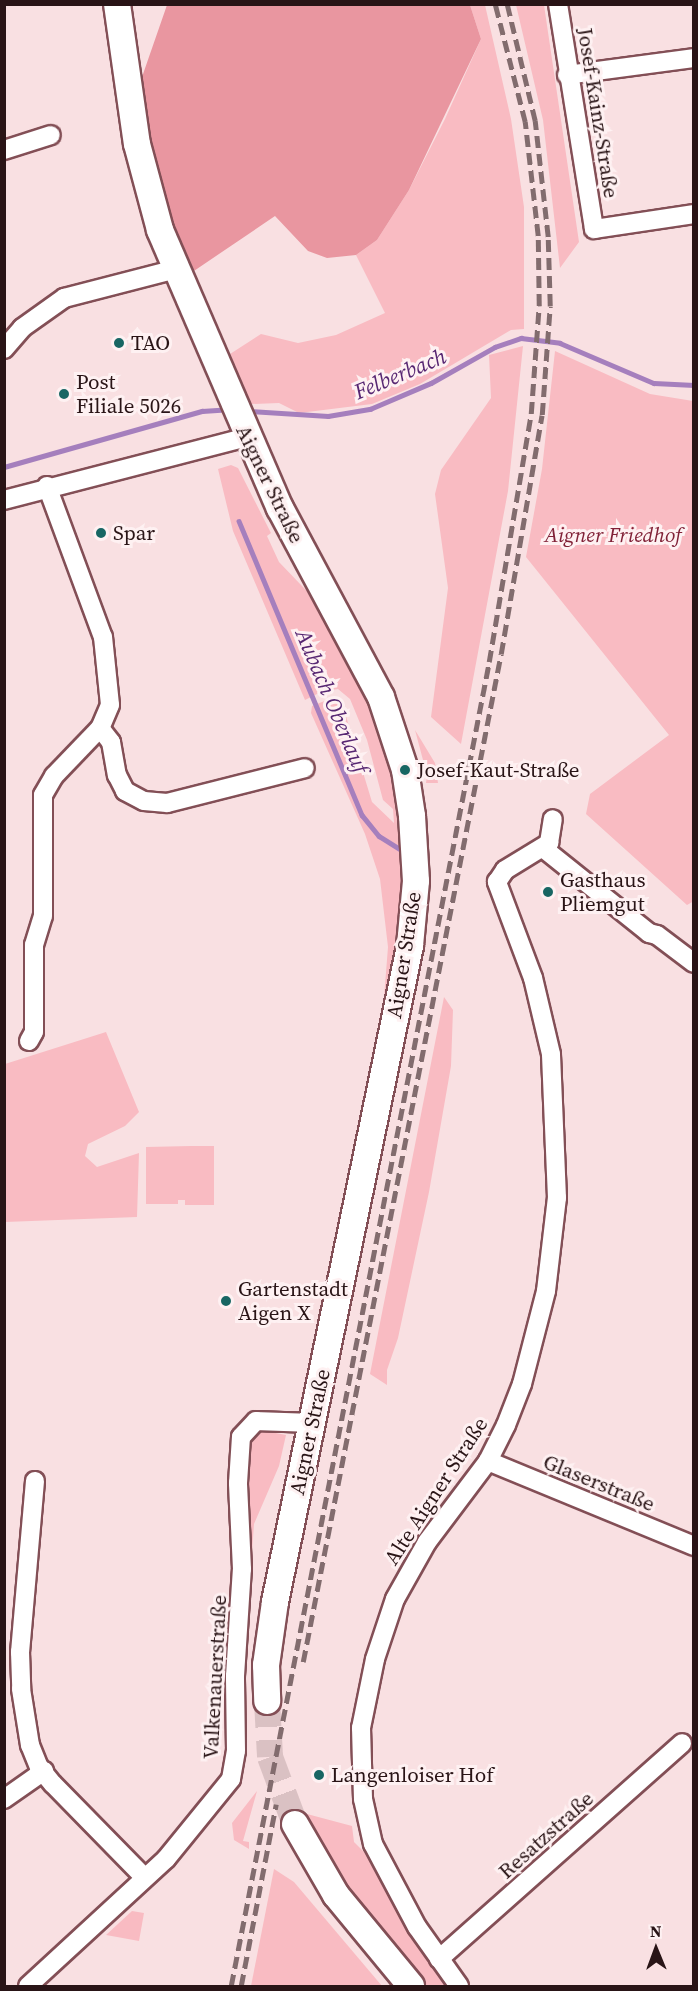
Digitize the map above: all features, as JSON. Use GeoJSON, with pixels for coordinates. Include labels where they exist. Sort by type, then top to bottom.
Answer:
{"type":"FeatureCollection","features":[{"type":"Feature","properties":{"kind":"main road","name":"Aigner Straße"},"geometry":{"type":"LineString","coordinates":[[117,4],[142,170],[176,269],[239,418],[301,548],[373,679],[396,742],[410,801],[416,881],[410,946],[268,1643],[267,1701]]}},
{"type":"Feature","properties":{"kind":"main road"},"geometry":{"type":"LineString","coordinates":[[295,1824],[336,1895],[411,1986]]}},
{"type":"Feature","properties":{"kind":"street","name":"Josef-Kainz-Straße"},"geometry":{"type":"LineString","coordinates":[[558,4],[567,75],[594,229],[693,214]]}},
{"type":"Feature","properties":{"kind":"street"},"geometry":{"type":"LineString","coordinates":[[567,75],[693,58]]}},
{"type":"Feature","properties":{"kind":"street"},"geometry":{"type":"LineString","coordinates":[[4,150],[51,135]]}},
{"type":"Feature","properties":{"kind":"street"},"geometry":{"type":"LineString","coordinates":[[4,349],[22,328],[64,298],[176,269]]}},
{"type":"Feature","properties":{"kind":"street"},"geometry":{"type":"LineString","coordinates":[[4,500],[47,486],[210,449],[239,418]]}},
{"type":"Feature","properties":{"kind":"street"},"geometry":{"type":"LineString","coordinates":[[29,1041],[34,1032],[34,945],[43,916],[43,795],[54,776],[100,728],[110,705],[103,637],[47,486]]}},
{"type":"Feature","properties":{"kind":"street"},"geometry":{"type":"LineString","coordinates":[[100,728],[111,742],[121,786],[144,801],[167,802],[305,768]]}},
{"type":"Feature","properties":{"kind":"street"},"geometry":{"type":"LineString","coordinates":[[553,819],[552,837],[543,848],[649,933],[657,935],[693,963]]}},
{"type":"Feature","properties":{"kind":"street","name":"Alte Aigner Straße"},"geometry":{"type":"LineString","coordinates":[[459,1986],[404,1907],[368,1829],[362,1728],[370,1677],[395,1599],[428,1542],[488,1461],[522,1384],[546,1291],[556,1235],[557,1157],[551,1054],[533,978],[497,885],[505,870],[543,848]]}},
{"type":"Feature","properties":{"kind":"street","name":"Valkenauerstraße"},"geometry":{"type":"LineString","coordinates":[[27,1986],[144,1876],[166,1859],[221,1795],[235,1765],[242,1569],[238,1483],[241,1437],[256,1421],[312,1423]]}},
{"type":"Feature","properties":{"kind":"street","name":"Glaserstraße"},"geometry":{"type":"LineString","coordinates":[[488,1461],[693,1546]]}},
{"type":"Feature","properties":{"kind":"street"},"geometry":{"type":"LineString","coordinates":[[35,1480],[12,1654],[26,1731],[44,1772],[144,1876]]}},
{"type":"Feature","properties":{"kind":"street","name":"Resatzstraße"},"geometry":{"type":"LineString","coordinates":[[439,1959],[682,1743]]}},
{"type":"Feature","properties":{"kind":"street"},"geometry":{"type":"LineString","coordinates":[[4,1799],[44,1772]]}},
{"type":"Feature","properties":{"kind":"green space"},"geometry":{"type":"Polygon","coordinates":[[[470,5],[485,5],[511,119],[524,207],[524,329],[511,330],[420,384],[372,404],[299,413],[279,403],[251,404],[230,354],[261,334],[298,343],[336,335],[385,313],[356,255],[377,240],[409,190],[445,119],[481,39],[470,5]]]}},
{"type":"Feature","properties":{"kind":"green space"},"geometry":{"type":"Polygon","coordinates":[[[516,5],[544,5],[579,242],[560,268],[543,120],[516,5]]]}},
{"type":"Feature","properties":{"kind":"green space"},"geometry":{"type":"Polygon","coordinates":[[[523,346],[508,491],[461,744],[431,717],[448,588],[435,494],[441,470],[491,398],[489,355],[523,346]]]}},
{"type":"Feature","properties":{"kind":"green space","name":"Aigner Friedhof"},"geometry":{"type":"Polygon","coordinates":[[[555,351],[650,394],[693,401],[694,901],[687,905],[586,814],[590,794],[669,735],[526,557],[542,469],[555,351]]]}},
{"type":"Feature","properties":{"kind":"green space"},"geometry":{"type":"Polygon","coordinates":[[[231,465],[238,468],[271,533],[267,536],[279,562],[324,609],[359,672],[393,759],[406,845],[402,933],[382,1023],[388,947],[380,879],[365,834],[311,713],[312,706],[332,698],[342,703],[372,802],[394,823],[393,809],[383,800],[367,740],[350,699],[338,689],[323,691],[305,700],[233,531],[218,469],[231,465]]]}},
{"type":"Feature","properties":{"kind":"green space"},"geometry":{"type":"Polygon","coordinates":[[[415,730],[435,763],[438,783],[426,783],[427,775],[415,730]]]}},
{"type":"Feature","properties":{"kind":"green space"},"geometry":{"type":"Polygon","coordinates":[[[444,997],[453,1010],[451,1066],[429,1192],[398,1338],[387,1370],[387,1385],[370,1374],[444,997]]]}},
{"type":"Feature","properties":{"kind":"green space"},"geometry":{"type":"Polygon","coordinates":[[[106,1032],[139,1112],[125,1126],[88,1144],[85,1156],[97,1167],[139,1153],[137,1217],[5,1222],[5,1064],[106,1032]]]}},
{"type":"Feature","properties":{"kind":"green space"},"geometry":{"type":"Polygon","coordinates":[[[214,1146],[214,1205],[185,1205],[185,1200],[178,1200],[178,1204],[146,1204],[146,1147],[214,1146]]]}},
{"type":"Feature","properties":{"kind":"green space"},"geometry":{"type":"Polygon","coordinates":[[[260,1430],[286,1435],[279,1466],[254,1524],[243,1676],[246,1745],[242,1710],[246,1459],[248,1442],[260,1430]]]}},
{"type":"Feature","properties":{"kind":"green space"},"geometry":{"type":"Polygon","coordinates":[[[257,1791],[243,1841],[249,1842],[249,1849],[234,1840],[232,1823],[257,1791]]]}},
{"type":"Feature","properties":{"kind":"green space"},"geometry":{"type":"Polygon","coordinates":[[[307,1814],[352,1826],[354,1842],[370,1858],[404,1921],[449,1986],[425,1986],[332,1867],[289,1835],[288,1843],[289,1826],[307,1814]]]}},
{"type":"Feature","properties":{"kind":"green space"},"geometry":{"type":"Polygon","coordinates":[[[274,1869],[294,1882],[382,1986],[251,1986],[274,1869]]]}},
{"type":"Feature","properties":{"kind":"green space"},"geometry":{"type":"Polygon","coordinates":[[[132,1911],[144,1913],[139,1941],[106,1935],[132,1911]]]}},
{"type":"Feature","properties":{"kind":"shaded area"},"geometry":{"type":"Polygon","coordinates":[[[167,5],[470,5],[481,39],[409,190],[377,240],[356,255],[327,258],[308,251],[275,216],[188,275],[156,185],[142,77],[167,5]]]}},
{"type":"Feature","properties":{"kind":"waterway","name":"Felberbach"},"geometry":{"type":"LineString","coordinates":[[248,411],[328,416],[370,409],[431,383],[495,347],[521,338],[560,343],[654,383],[694,385]]}},
{"type":"Feature","properties":{"kind":"waterway","name":"Felberbach"},"geometry":{"type":"LineString","coordinates":[[4,467],[202,411],[228,409]]}},
{"type":"Feature","properties":{"kind":"waterway","name":"Aubach Oberlauf"},"geometry":{"type":"LineString","coordinates":[[239,521],[362,815],[379,836],[405,852]]}},
{"type":"Feature","properties":{"kind":"tunnel"},"geometry":{"type":"LineString","coordinates":[[267,1701],[270,1757],[295,1824]]}},
{"type":"Feature","properties":{"kind":"railway"},"geometry":{"type":"LineString","coordinates":[[231,1986],[489,662],[531,414],[539,306],[538,236],[525,122],[495,4]]}},
{"type":"Feature","properties":{"kind":"railway"},"geometry":{"type":"LineString","coordinates":[[303,1662],[501,654],[542,415],[550,306],[548,237],[535,121],[507,4]]}},
{"type":"Feature","properties":{"kind":"railway"},"geometry":{"type":"LineString","coordinates":[[241,1986],[276,1804]]}},
{"type":"Feature","properties":{"kind":"place","name":"TAO"},"geometry":{"type":"Point","coordinates":[119,343]}},
{"type":"Feature","properties":{"kind":"place","name":"Post Filiale 5026"},"geometry":{"type":"Point","coordinates":[64,394]}},
{"type":"Feature","properties":{"kind":"place","name":"Spar"},"geometry":{"type":"Point","coordinates":[101,533]}},
{"type":"Feature","properties":{"kind":"place","name":"Josef-Kaut-Straße"},"geometry":{"type":"Point","coordinates":[405,770]}},
{"type":"Feature","properties":{"kind":"place","name":"Gasthaus Pliemgut"},"geometry":{"type":"Point","coordinates":[548,892]}},
{"type":"Feature","properties":{"kind":"place","name":"Gartenstadt Aigen X"},"geometry":{"type":"Point","coordinates":[226,1301]}},
{"type":"Feature","properties":{"kind":"place","name":"Langenloiser Hof"},"geometry":{"type":"Point","coordinates":[319,1775]}}]}
